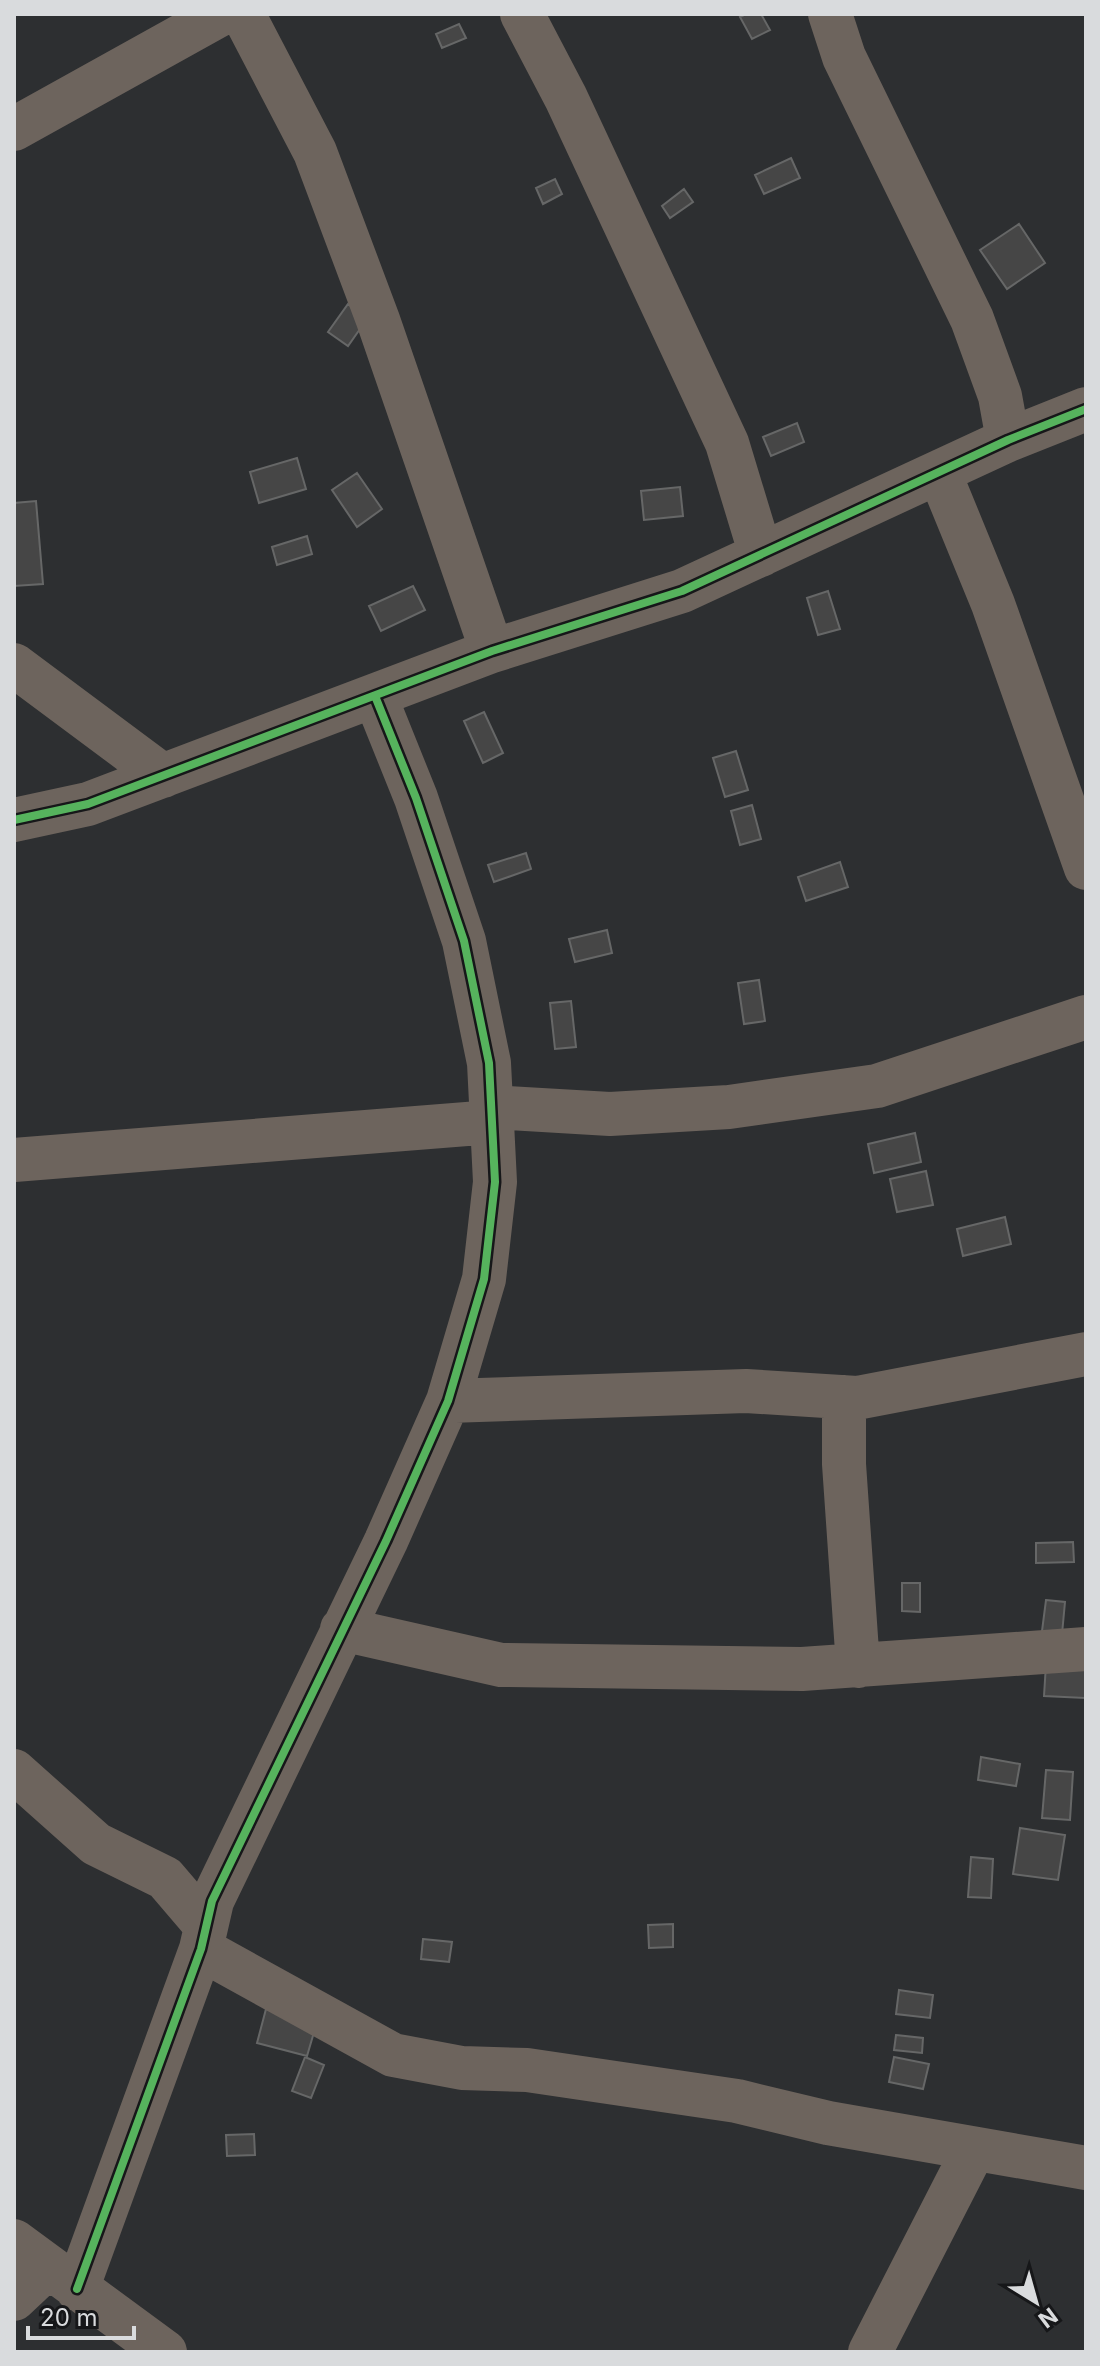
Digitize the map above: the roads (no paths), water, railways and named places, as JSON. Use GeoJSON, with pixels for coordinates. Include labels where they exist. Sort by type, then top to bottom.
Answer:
{"type":"FeatureCollection","features":[{"type":"Feature","properties":{"kind":"street"},"geometry":{"type":"LineString","coordinates":[[522,14],[566,98],[727,443],[761,555]]}},
{"type":"Feature","properties":{"kind":"street"},"geometry":{"type":"LineString","coordinates":[[830,14],[844,57],[972,319],[1000,396],[1008,440]]}},
{"type":"Feature","properties":{"kind":"street"},"geometry":{"type":"LineString","coordinates":[[14,129],[241,15],[315,152],[378,320],[492,651]]}},
{"type":"Feature","properties":{"kind":"street"},"geometry":{"type":"LineString","coordinates":[[14,820],[88,804],[492,651],[682,591],[1008,440],[1086,409]]}},
{"type":"Feature","properties":{"kind":"street"},"geometry":{"type":"LineString","coordinates":[[939,472],[993,604],[1086,868]]}},
{"type":"Feature","properties":{"kind":"street"},"geometry":{"type":"LineString","coordinates":[[14,665],[163,776]]}},
{"type":"Feature","properties":{"kind":"street"},"geometry":{"type":"LineString","coordinates":[[14,2299],[63,2278],[204,1937],[212,1901],[448,1401],[484,1279],[495,1182],[489,1063],[464,941],[416,798],[375,696]]}},
{"type":"Feature","properties":{"kind":"street"},"geometry":{"type":"LineString","coordinates":[[14,1160],[491,1114],[610,1114],[729,1107],[877,1086],[1086,1017]]}},
{"type":"Feature","properties":{"kind":"street"},"geometry":{"type":"LineString","coordinates":[[448,1401],[746,1391],[844,1397],[956,1381],[1086,1354]]}},
{"type":"Feature","properties":{"kind":"street"},"geometry":{"type":"LineString","coordinates":[[844,1397],[844,1464],[858,1666]]}},
{"type":"Feature","properties":{"kind":"street"},"geometry":{"type":"LineString","coordinates":[[342,1629],[501,1665],[802,1669],[1086,1649]]}},
{"type":"Feature","properties":{"kind":"street"},"geometry":{"type":"LineString","coordinates":[[14,1771],[96,1844],[165,1878],[204,1937],[393,2055],[462,2068],[527,2070],[706,2096],[828,2123],[1086,2168]]}},
{"type":"Feature","properties":{"kind":"street"},"geometry":{"type":"LineString","coordinates":[[870,2352],[974,2149]]}},
{"type":"Feature","properties":{"kind":"street"},"geometry":{"type":"LineString","coordinates":[[14,2241],[165,2352]]}}]}
